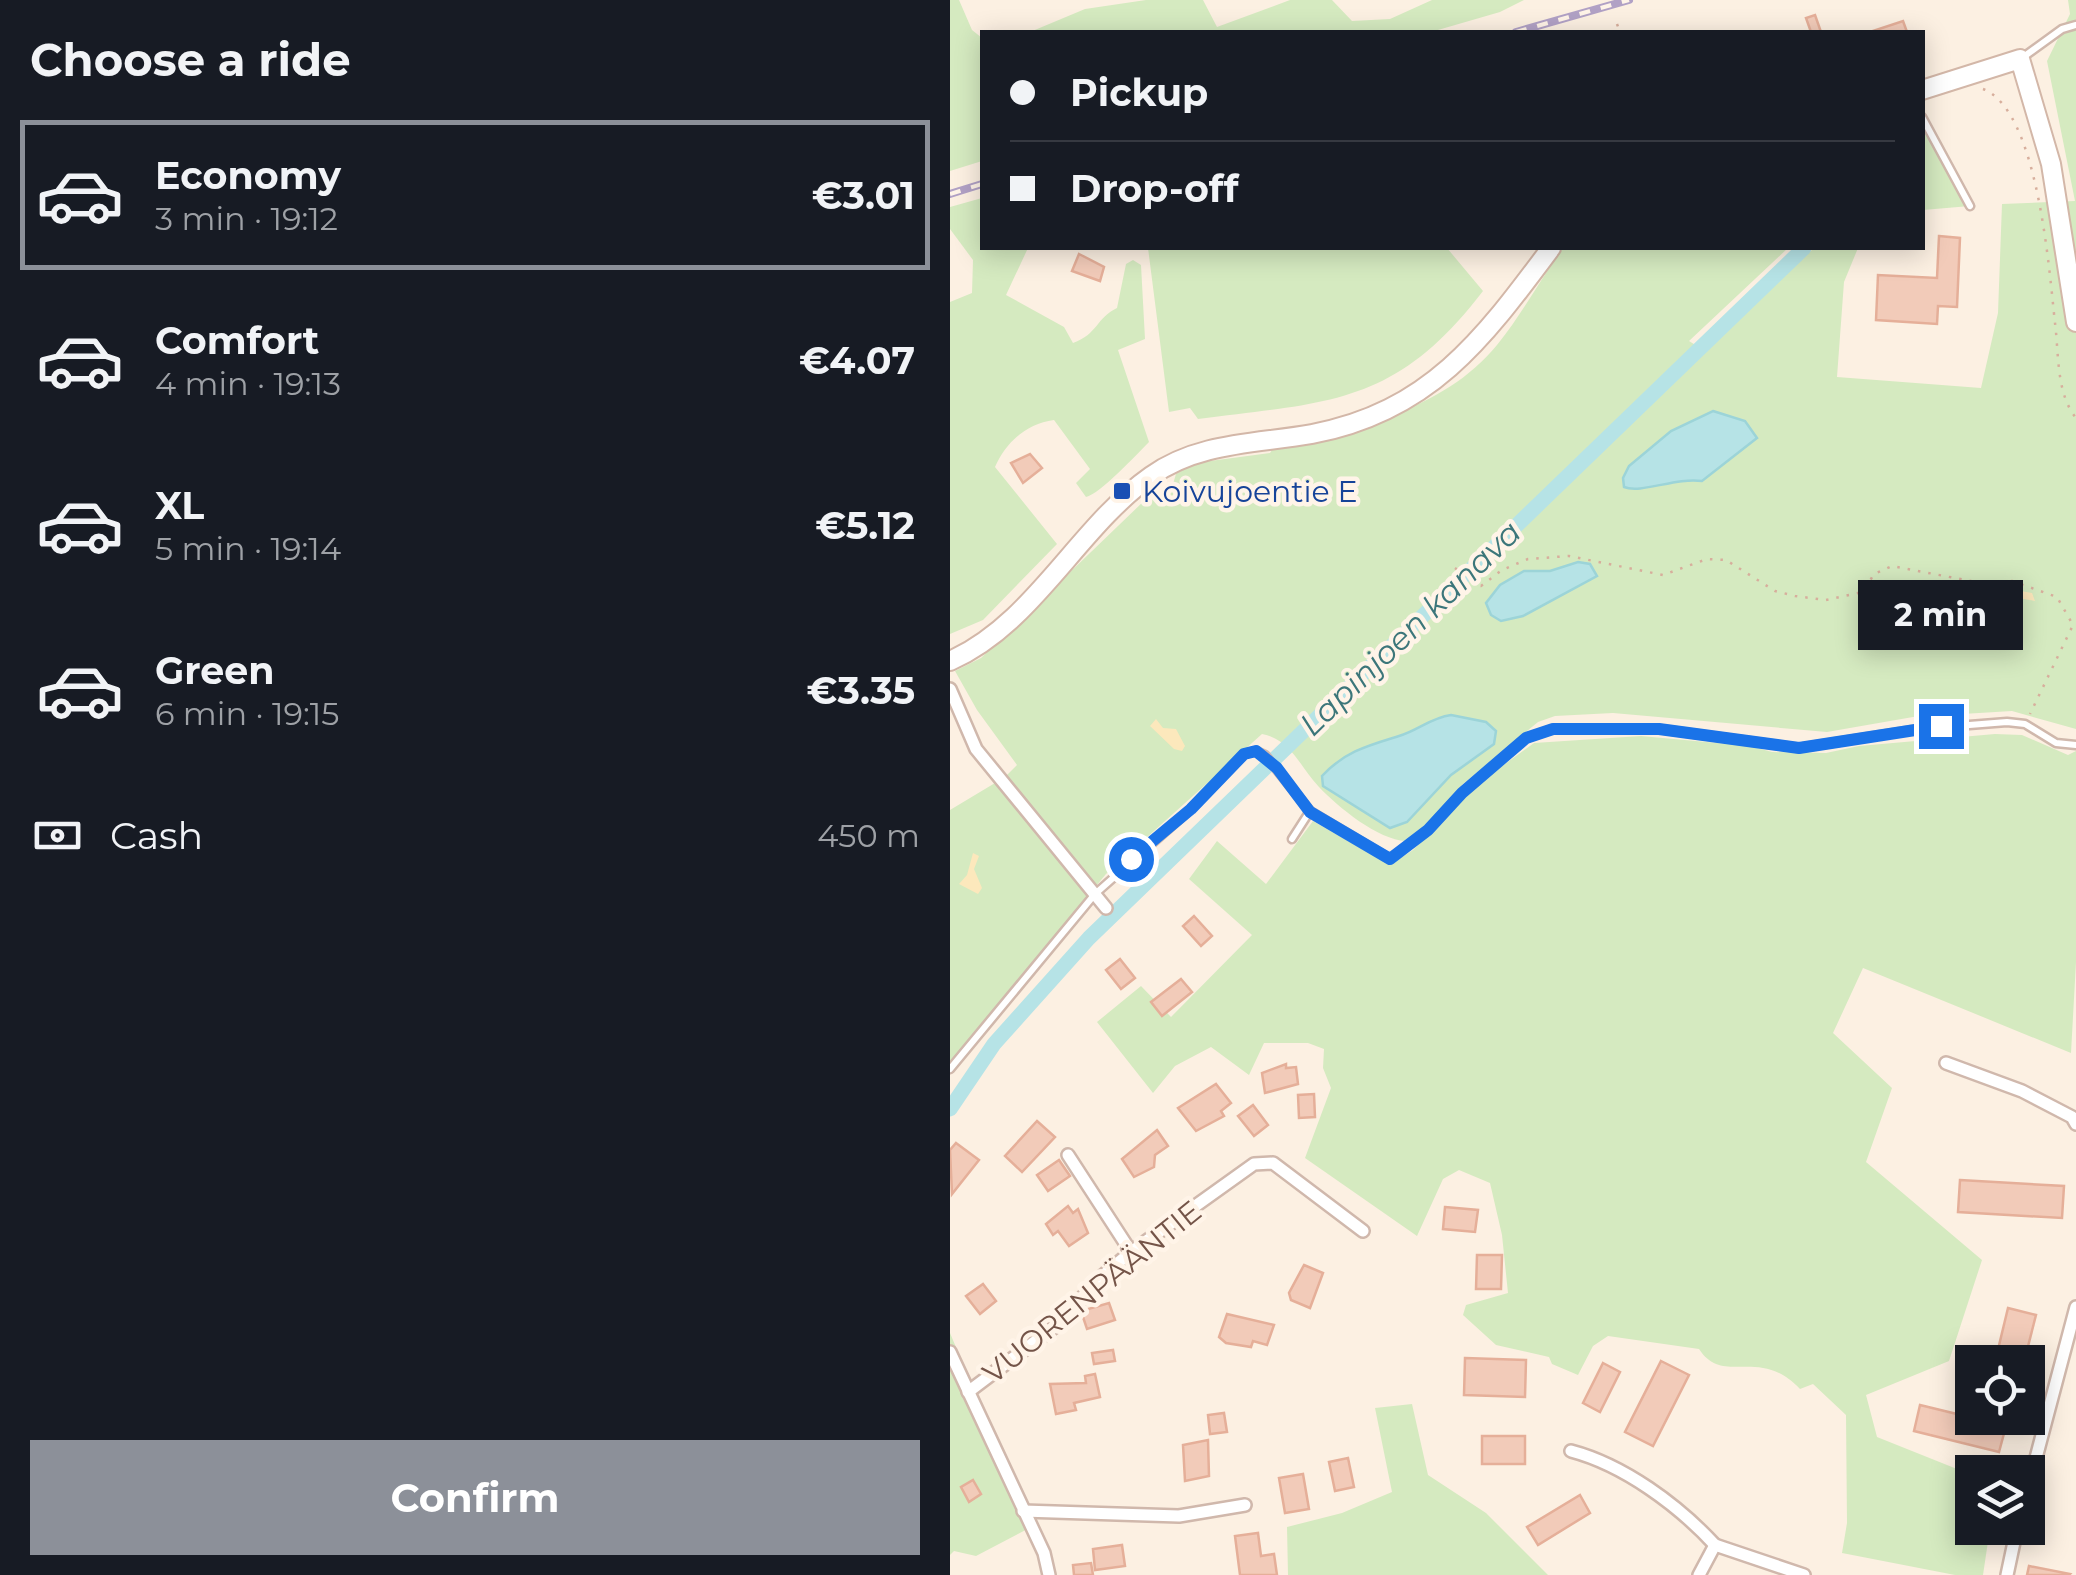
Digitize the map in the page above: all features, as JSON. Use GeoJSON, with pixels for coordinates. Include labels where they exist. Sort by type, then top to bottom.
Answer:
{"type":"FeatureCollection","features":[{"type":"Feature","properties":{"kind":"main road"},"geometry":{"type":"LineString","coordinates":[[1925,89],[2020,59],[2051,164],[2076,322]]}},
{"type":"Feature","properties":{"kind":"main road"},"geometry":{"type":"LineString","coordinates":[[950,662],[1000,628],[1049,582],[1127,496],[1169,465],[1206,450],[1344,426],[1428,386],[1491,330],[1550,250]]}},
{"type":"Feature","properties":{"kind":"street"},"geometry":{"type":"LineString","coordinates":[[950,688],[976,749],[1106,908]]}},
{"type":"Feature","properties":{"kind":"street"},"geometry":{"type":"LineString","coordinates":[[1946,1063],[2022,1090],[2072,1116],[2076,1124]]}},
{"type":"Feature","properties":{"kind":"street"},"geometry":{"type":"LineString","coordinates":[[1068,1155],[1131,1252]]}},
{"type":"Feature","properties":{"kind":"street","name":"VUORENPÄÄNTIE"},"geometry":{"type":"LineString","coordinates":[[968,1392],[1065,1319],[1094,1284],[1131,1252],[1254,1164],[1273,1163],[1363,1232]]}},
{"type":"Feature","properties":{"kind":"street"},"geometry":{"type":"LineString","coordinates":[[2037,1455],[2076,1307]]}},
{"type":"Feature","properties":{"kind":"street"},"geometry":{"type":"LineString","coordinates":[[950,1352],[1044,1554],[1049,1575]]}},
{"type":"Feature","properties":{"kind":"street"},"geometry":{"type":"LineString","coordinates":[[1571,1450],[1598,1458],[1689,1517],[1716,1545],[1804,1575]]}},
{"type":"Feature","properties":{"kind":"street"},"geometry":{"type":"LineString","coordinates":[[1023,1511],[1179,1516],[1245,1506]]}},
{"type":"Feature","properties":{"kind":"street"},"geometry":{"type":"LineString","coordinates":[[1699,1575],[1716,1545]]}},
{"type":"Feature","properties":{"kind":"street"},"geometry":{"type":"LineString","coordinates":[[2006,1575],[2013,1545]]}},
{"type":"Feature","properties":{"kind":"lane"},"geometry":{"type":"LineString","coordinates":[[2020,59],[2062,29],[2076,26]]}},
{"type":"Feature","properties":{"kind":"lane"},"geometry":{"type":"LineString","coordinates":[[1925,123],[1970,206]]}},
{"type":"Feature","properties":{"kind":"lane"},"geometry":{"type":"LineString","coordinates":[[950,1069],[1095,894],[1191,809],[1244,754],[1256,751],[1265,755],[1310,812],[1390,859],[1428,830],[1462,793],[1526,738],[1553,729],[1659,729],[1799,748],[1930,728],[2025,724],[2045,740],[2076,745]]}},
{"type":"Feature","properties":{"kind":"lane"},"geometry":{"type":"LineString","coordinates":[[1292,839],[1310,812]]}},
{"type":"Feature","properties":{"kind":"path"},"geometry":{"type":"LineString","coordinates":[[1617,24],[1619,30]]}},
{"type":"Feature","properties":{"kind":"path"},"geometry":{"type":"LineString","coordinates":[[1967,75],[1972,88],[2001,97],[2020,135],[2046,248],[2063,396],[2076,418]]}},
{"type":"Feature","properties":{"kind":"path"},"geometry":{"type":"LineString","coordinates":[[1455,568],[1471,583],[1482,586],[1502,570],[1528,559],[1568,556],[1663,576],[1707,559],[1726,560],[1775,591],[1826,600],[1863,592],[1874,574],[1892,566],[1981,584],[2012,581],[2057,597],[2073,625],[2025,724]]}},
{"type":"Feature","properties":{"kind":"green space"},"geometry":{"type":"Polygon","coordinates":[[[950,0],[959,0],[972,30],[980,36],[980,162],[950,171],[950,0]]]}},
{"type":"Feature","properties":{"kind":"green space"},"geometry":{"type":"Polygon","coordinates":[[[1146,0],[1203,0],[1217,27],[1290,0],[1332,0],[1352,21],[1390,19],[1432,0],[1524,0],[1500,12],[1438,30],[1035,30],[1085,9],[1146,0]]]}},
{"type":"Feature","properties":{"kind":"green space"},"geometry":{"type":"Polygon","coordinates":[[[2068,0],[2076,0],[2076,729],[2012,711],[1913,717],[1827,732],[1613,713],[1555,716],[1538,722],[1463,784],[1424,829],[1406,841],[1383,835],[1347,813],[1319,787],[1288,748],[1262,734],[1106,874],[950,1062],[950,810],[1005,777],[1017,765],[977,710],[955,671],[981,658],[1146,499],[1173,484],[1176,474],[1195,463],[1270,453],[1274,447],[1395,414],[1450,386],[1497,345],[1562,250],[1786,250],[1689,341],[1705,351],[1812,250],[1857,250],[1844,282],[1837,377],[1981,388],[1998,313],[2002,204],[2075,201],[2047,61],[2070,14],[2068,0]]]}},
{"type":"Feature","properties":{"kind":"green space"},"geometry":{"type":"Polygon","coordinates":[[[1925,123],[1970,206],[1925,210],[1925,123]]]}},
{"type":"Feature","properties":{"kind":"green space"},"geometry":{"type":"Polygon","coordinates":[[[980,199],[980,250],[1027,250],[1006,295],[1064,327],[1073,343],[1117,308],[1126,264],[1133,260],[1141,265],[1145,339],[1118,350],[1149,442],[1109,482],[1086,497],[1076,483],[1090,469],[1054,420],[1026,430],[1011,442],[995,467],[1057,544],[983,620],[950,634],[950,302],[972,293],[973,260],[950,229],[950,207],[980,199]]]}},
{"type":"Feature","properties":{"kind":"green space"},"geometry":{"type":"Polygon","coordinates":[[[1148,250],[1449,250],[1483,291],[1451,329],[1420,357],[1357,391],[1286,408],[1198,419],[1190,408],[1169,412],[1148,250]]]}},
{"type":"Feature","properties":{"kind":"green space"},"geometry":{"type":"Polygon","coordinates":[[[1995,734],[2022,735],[2068,755],[2076,751],[2076,962],[2071,1053],[1863,968],[1833,1033],[1892,1088],[1866,1162],[1982,1260],[1949,1361],[1866,1395],[1877,1437],[1955,1468],[1955,1545],[1987,1545],[1983,1575],[1955,1575],[1842,1553],[1847,1523],[1846,1415],[1813,1384],[1800,1389],[1770,1370],[1719,1365],[1699,1349],[1608,1336],[1593,1346],[1578,1375],[1552,1364],[1549,1357],[1496,1345],[1463,1315],[1466,1305],[1508,1293],[1502,1235],[1490,1183],[1459,1170],[1443,1179],[1417,1236],[1305,1158],[1331,1088],[1323,1068],[1324,1049],[1308,1043],[1264,1043],[1249,1075],[1211,1047],[1175,1066],[1153,1093],[1097,1022],[1141,986],[1171,1017],[1252,935],[1189,879],[1217,841],[1266,884],[1313,821],[1390,865],[1413,850],[1480,782],[1534,743],[1641,736],[1750,746],[1772,752],[1826,753],[1859,746],[1995,734]]]}},
{"type":"Feature","properties":{"kind":"green space"},"geometry":{"type":"Polygon","coordinates":[[[950,1333],[1011,1478],[1037,1524],[976,1556],[954,1551],[950,1555],[950,1333]]]}},
{"type":"Feature","properties":{"kind":"green space"},"geometry":{"type":"Polygon","coordinates":[[[1412,1404],[1428,1475],[1486,1513],[1548,1575],[1288,1575],[1287,1527],[1342,1513],[1392,1492],[1375,1408],[1412,1404]]]}},
{"type":"Feature","properties":{"kind":"sand"},"geometry":{"type":"Polygon","coordinates":[[[2005,588],[2032,593],[2035,601],[2012,597],[1992,602],[1995,592],[2005,588]]]}},
{"type":"Feature","properties":{"kind":"sand"},"geometry":{"type":"Polygon","coordinates":[[[1156,719],[1163,728],[1176,729],[1185,746],[1182,751],[1174,749],[1150,726],[1156,719]]]}},
{"type":"Feature","properties":{"kind":"sand"},"geometry":{"type":"Polygon","coordinates":[[[973,853],[979,856],[974,869],[982,888],[978,894],[959,884],[967,875],[973,853]]]}},
{"type":"Feature","properties":{"kind":"water"},"geometry":{"type":"Polygon","coordinates":[[[1713,411],[1745,421],[1757,438],[1702,481],[1624,487],[1623,478],[1629,466],[1671,431],[1713,411]]]}},
{"type":"Feature","properties":{"kind":"water"},"geometry":{"type":"Polygon","coordinates":[[[1578,562],[1590,564],[1597,576],[1523,616],[1501,621],[1491,615],[1486,603],[1500,585],[1524,571],[1550,571],[1578,562]]]}},
{"type":"Feature","properties":{"kind":"water"},"geometry":{"type":"Polygon","coordinates":[[[1451,715],[1486,722],[1496,731],[1494,744],[1451,775],[1407,822],[1390,828],[1323,786],[1322,776],[1349,755],[1451,715]]]}},
{"type":"Feature","properties":{"kind":"building"},"geometry":{"type":"Polygon","coordinates":[[[1815,15],[1820,30],[1810,30],[1806,18],[1815,15]]]}},
{"type":"Feature","properties":{"kind":"building"},"geometry":{"type":"Polygon","coordinates":[[[1903,21],[1906,30],[1876,30],[1903,21]]]}},
{"type":"Feature","properties":{"kind":"building"},"geometry":{"type":"Polygon","coordinates":[[[1939,236],[1960,238],[1957,307],[1938,306],[1937,324],[1876,320],[1878,275],[1937,278],[1939,236]]]}},
{"type":"Feature","properties":{"kind":"building"},"geometry":{"type":"Polygon","coordinates":[[[1079,254],[1104,267],[1100,281],[1072,271],[1079,254]]]}},
{"type":"Feature","properties":{"kind":"building"},"geometry":{"type":"Polygon","coordinates":[[[1030,454],[1042,468],[1023,483],[1011,463],[1030,454]]]}},
{"type":"Feature","properties":{"kind":"building"},"geometry":{"type":"Polygon","coordinates":[[[1194,916],[1212,936],[1201,946],[1183,926],[1194,916]]]}},
{"type":"Feature","properties":{"kind":"building"},"geometry":{"type":"Polygon","coordinates":[[[1120,959],[1135,978],[1121,989],[1106,970],[1120,959]]]}},
{"type":"Feature","properties":{"kind":"building"},"geometry":{"type":"Polygon","coordinates":[[[1181,979],[1192,992],[1162,1016],[1151,1002],[1181,979]]]}},
{"type":"Feature","properties":{"kind":"building"},"geometry":{"type":"Polygon","coordinates":[[[1286,1064],[1286,1068],[1296,1067],[1298,1084],[1265,1093],[1262,1073],[1286,1064]]]}},
{"type":"Feature","properties":{"kind":"building"},"geometry":{"type":"Polygon","coordinates":[[[1216,1084],[1231,1103],[1221,1111],[1224,1116],[1196,1131],[1178,1108],[1216,1084]]]}},
{"type":"Feature","properties":{"kind":"building"},"geometry":{"type":"Polygon","coordinates":[[[1314,1094],[1315,1117],[1299,1118],[1298,1095],[1314,1094]]]}},
{"type":"Feature","properties":{"kind":"building"},"geometry":{"type":"Polygon","coordinates":[[[1253,1105],[1268,1125],[1254,1136],[1238,1116],[1253,1105]]]}},
{"type":"Feature","properties":{"kind":"building"},"geometry":{"type":"Polygon","coordinates":[[[1037,1121],[1055,1137],[1022,1172],[1005,1156],[1037,1121]]]}},
{"type":"Feature","properties":{"kind":"building"},"geometry":{"type":"Polygon","coordinates":[[[1157,1130],[1168,1146],[1155,1155],[1154,1167],[1134,1177],[1122,1159],[1157,1130]]]}},
{"type":"Feature","properties":{"kind":"building"},"geometry":{"type":"Polygon","coordinates":[[[956,1143],[979,1160],[952,1194],[950,1150],[956,1143]]]}},
{"type":"Feature","properties":{"kind":"building"},"geometry":{"type":"Polygon","coordinates":[[[1059,1160],[1070,1176],[1048,1191],[1037,1175],[1059,1160]]]}},
{"type":"Feature","properties":{"kind":"building"},"geometry":{"type":"Polygon","coordinates":[[[1960,1180],[2064,1186],[2062,1218],[1958,1212],[1960,1180]]]}},
{"type":"Feature","properties":{"kind":"building"},"geometry":{"type":"Polygon","coordinates":[[[1068,1206],[1073,1213],[1078,1209],[1088,1233],[1069,1246],[1058,1231],[1053,1235],[1046,1224],[1068,1206]]]}},
{"type":"Feature","properties":{"kind":"building"},"geometry":{"type":"Polygon","coordinates":[[[1445,1207],[1478,1210],[1475,1232],[1443,1229],[1445,1207]]]}},
{"type":"Feature","properties":{"kind":"building"},"geometry":{"type":"Polygon","coordinates":[[[1477,1255],[1502,1255],[1501,1289],[1476,1289],[1477,1255]]]}},
{"type":"Feature","properties":{"kind":"building"},"geometry":{"type":"Polygon","coordinates":[[[1304,1265],[1323,1273],[1310,1308],[1291,1300],[1289,1293],[1304,1265]]]}},
{"type":"Feature","properties":{"kind":"building"},"geometry":{"type":"Polygon","coordinates":[[[983,1284],[996,1301],[980,1314],[966,1296],[983,1284]]]}},
{"type":"Feature","properties":{"kind":"building"},"geometry":{"type":"Polygon","coordinates":[[[1109,1303],[1115,1320],[1087,1329],[1081,1311],[1109,1303]]]}},
{"type":"Feature","properties":{"kind":"building"},"geometry":{"type":"Polygon","coordinates":[[[2008,1308],[2036,1315],[2028,1345],[1999,1345],[2008,1308]]]}},
{"type":"Feature","properties":{"kind":"building"},"geometry":{"type":"Polygon","coordinates":[[[1227,1314],[1274,1325],[1267,1345],[1253,1341],[1251,1347],[1226,1343],[1219,1337],[1227,1314]]]}},
{"type":"Feature","properties":{"kind":"building"},"geometry":{"type":"Polygon","coordinates":[[[1113,1350],[1115,1361],[1094,1364],[1092,1353],[1113,1350]]]}},
{"type":"Feature","properties":{"kind":"building"},"geometry":{"type":"Polygon","coordinates":[[[1465,1358],[1526,1360],[1525,1397],[1464,1395],[1465,1358]]]}},
{"type":"Feature","properties":{"kind":"building"},"geometry":{"type":"Polygon","coordinates":[[[1661,1361],[1689,1375],[1653,1446],[1625,1432],[1661,1361]]]}},
{"type":"Feature","properties":{"kind":"building"},"geometry":{"type":"Polygon","coordinates":[[[1603,1363],[1620,1372],[1600,1412],[1583,1403],[1603,1363]]]}},
{"type":"Feature","properties":{"kind":"building"},"geometry":{"type":"Polygon","coordinates":[[[1095,1374],[1100,1397],[1074,1403],[1076,1410],[1056,1414],[1050,1384],[1086,1383],[1085,1376],[1095,1374]]]}},
{"type":"Feature","properties":{"kind":"building"},"geometry":{"type":"Polygon","coordinates":[[[1920,1405],[1955,1414],[1955,1435],[2004,1435],[1999,1452],[1914,1431],[1920,1405]]]}},
{"type":"Feature","properties":{"kind":"building"},"geometry":{"type":"Polygon","coordinates":[[[1224,1413],[1227,1432],[1210,1434],[1208,1415],[1224,1413]]]}},
{"type":"Feature","properties":{"kind":"building"},"geometry":{"type":"Polygon","coordinates":[[[1482,1436],[1525,1436],[1525,1464],[1482,1464],[1482,1436]]]}},
{"type":"Feature","properties":{"kind":"building"},"geometry":{"type":"Polygon","coordinates":[[[1208,1440],[1209,1476],[1185,1481],[1183,1445],[1208,1440]]]}},
{"type":"Feature","properties":{"kind":"building"},"geometry":{"type":"Polygon","coordinates":[[[1348,1458],[1354,1487],[1335,1491],[1329,1462],[1348,1458]]]}},
{"type":"Feature","properties":{"kind":"building"},"geometry":{"type":"Polygon","coordinates":[[[1303,1474],[1309,1509],[1285,1513],[1279,1478],[1303,1474]]]}},
{"type":"Feature","properties":{"kind":"building"},"geometry":{"type":"Polygon","coordinates":[[[973,1480],[981,1494],[969,1502],[961,1487],[973,1480]]]}},
{"type":"Feature","properties":{"kind":"building"},"geometry":{"type":"Polygon","coordinates":[[[1580,1495],[1590,1513],[1538,1545],[1527,1527],[1580,1495]]]}},
{"type":"Feature","properties":{"kind":"building"},"geometry":{"type":"Polygon","coordinates":[[[1258,1533],[1261,1556],[1274,1554],[1277,1575],[1240,1575],[1235,1536],[1258,1533]]]}},
{"type":"Feature","properties":{"kind":"building"},"geometry":{"type":"Polygon","coordinates":[[[1122,1545],[1125,1566],[1095,1570],[1093,1549],[1122,1545]]]}},
{"type":"Feature","properties":{"kind":"building"},"geometry":{"type":"Polygon","coordinates":[[[1091,1563],[1093,1575],[1074,1575],[1073,1565],[1091,1563]]]}},
{"type":"Feature","properties":{"kind":"building"},"geometry":{"type":"Polygon","coordinates":[[[2029,1566],[2070,1574],[2027,1575],[2029,1566]]]}},
{"type":"Feature","properties":{"kind":"waterway","name":"Lapinjoen kanava"},"geometry":{"type":"LineString","coordinates":[[950,1109],[994,1044],[1089,938],[1802,250]]}},
{"type":"Feature","properties":{"kind":"railway"},"geometry":{"type":"LineString","coordinates":[[1523,30],[1629,0]]}},
{"type":"Feature","properties":{"kind":"railway"},"geometry":{"type":"LineString","coordinates":[[950,194],[980,185]]}},
{"type":"Feature","properties":{"kind":"place","name":"Koivujoentie E"},"geometry":{"type":"Point","coordinates":[1122,491]}},
{"type":"Feature","properties":{"kind":"route"},"geometry":{"type":"LineString","coordinates":[[1131,859],[1191,809],[1244,754],[1256,751],[1277,768],[1310,812],[1390,859],[1428,830],[1462,793],[1526,738],[1553,729],[1659,729],[1799,748],[1941,726]]}}]}
